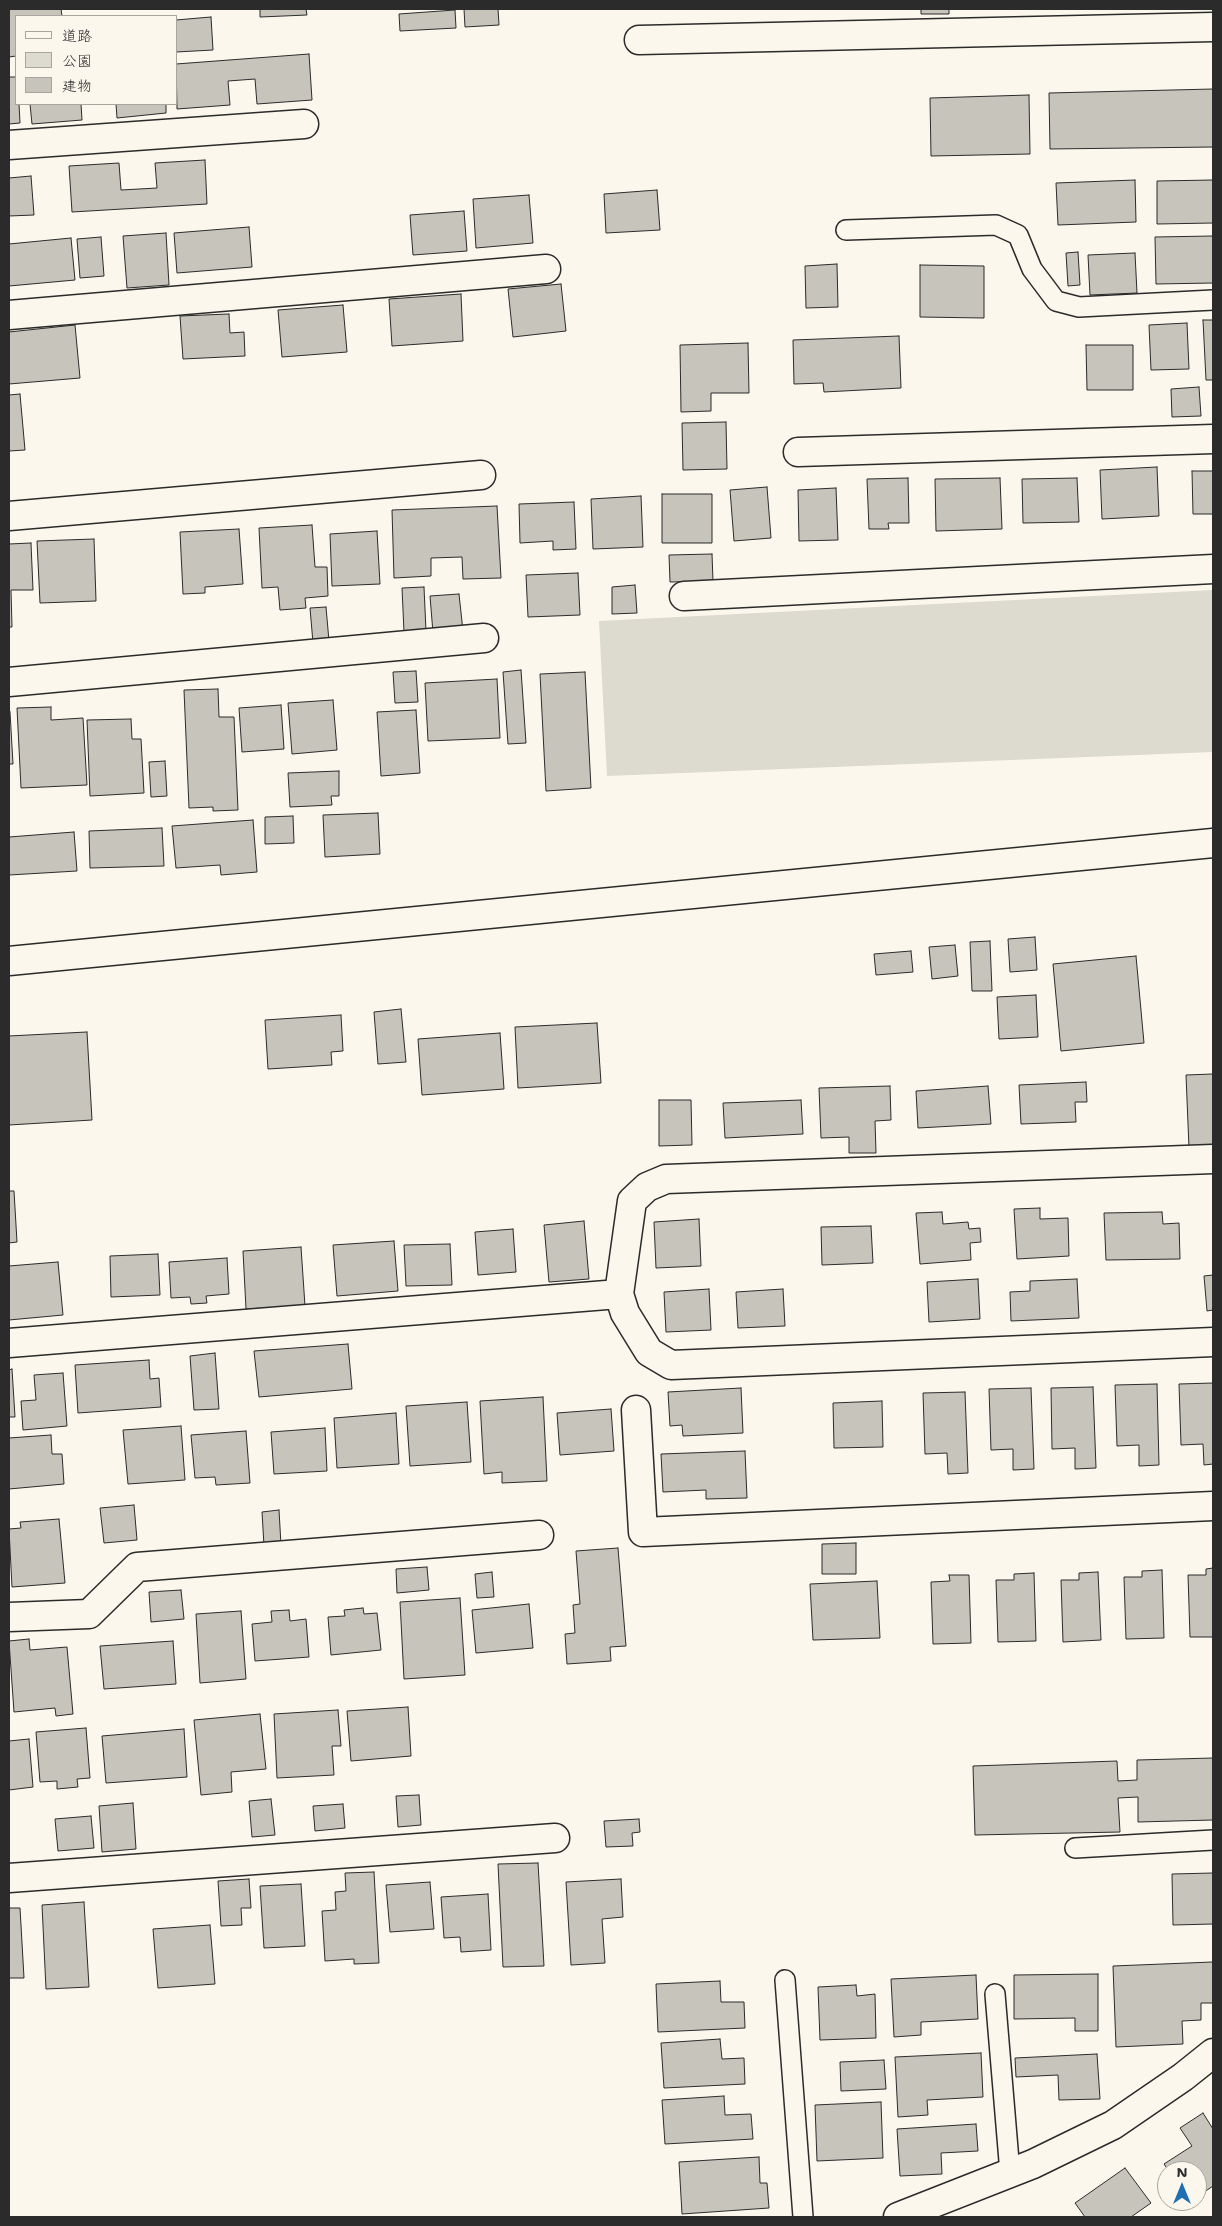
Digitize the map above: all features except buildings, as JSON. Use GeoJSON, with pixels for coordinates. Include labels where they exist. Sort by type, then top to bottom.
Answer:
{"type":"FeatureCollection","features":[{"type":"Feature","properties":{"kind":"street"},"geometry":{"type":"LineString","coordinates":[[639,40],[1213,27]]}},
{"type":"Feature","properties":{"kind":"street"},"geometry":{"type":"LineString","coordinates":[[9,145],[304,124]]}},
{"type":"Feature","properties":{"kind":"street"},"geometry":{"type":"LineString","coordinates":[[9,316],[546,269]]}},
{"type":"Feature","properties":{"kind":"street"},"geometry":{"type":"LineString","coordinates":[[798,452],[1213,439]]}},
{"type":"Feature","properties":{"kind":"street"},"geometry":{"type":"LineString","coordinates":[[9,516],[481,475]]}},
{"type":"Feature","properties":{"kind":"street"},"geometry":{"type":"LineString","coordinates":[[684,596],[1213,569]]}},
{"type":"Feature","properties":{"kind":"street"},"geometry":{"type":"LineString","coordinates":[[9,682],[484,638]]}},
{"type":"Feature","properties":{"kind":"street"},"geometry":{"type":"LineString","coordinates":[[9,961],[1213,843]]}},
{"type":"Feature","properties":{"kind":"street"},"geometry":{"type":"LineString","coordinates":[[1213,1159],[666,1179],[647,1187],[632,1201],[628,1215],[619,1294],[625,1313],[649,1352],[671,1365],[1213,1342]]}},
{"type":"Feature","properties":{"kind":"street"},"geometry":{"type":"LineString","coordinates":[[9,1343],[619,1294]]}},
{"type":"Feature","properties":{"kind":"street"},"geometry":{"type":"LineString","coordinates":[[636,1410],[643,1532],[1213,1506]]}},
{"type":"Feature","properties":{"kind":"street"},"geometry":{"type":"LineString","coordinates":[[9,1617],[89,1614],[137,1567],[539,1535]]}},
{"type":"Feature","properties":{"kind":"street"},"geometry":{"type":"LineString","coordinates":[[9,1878],[555,1838]]}},
{"type":"Feature","properties":{"kind":"street"},"geometry":{"type":"LineString","coordinates":[[898,2217],[1010,2173],[1113,2125],[1183,2077],[1213,2053]]}},
{"type":"Feature","properties":{"kind":"lane"},"geometry":{"type":"LineString","coordinates":[[846,230],[996,225],[1018,235],[1032,269],[1056,301],[1079,307],[1213,300]]}},
{"type":"Feature","properties":{"kind":"lane"},"geometry":{"type":"LineString","coordinates":[[1075,1848],[1213,1840]]}},
{"type":"Feature","properties":{"kind":"lane"},"geometry":{"type":"LineString","coordinates":[[785,1980],[804,2217]]}},
{"type":"Feature","properties":{"kind":"lane"},"geometry":{"type":"LineString","coordinates":[[995,1994],[1010,2173]]}},
{"type":"Feature","properties":{"kind":"green space"},"geometry":{"type":"Polygon","coordinates":[[[1213,590],[1213,752],[607,776],[599,621],[1213,590]]]}}]}
